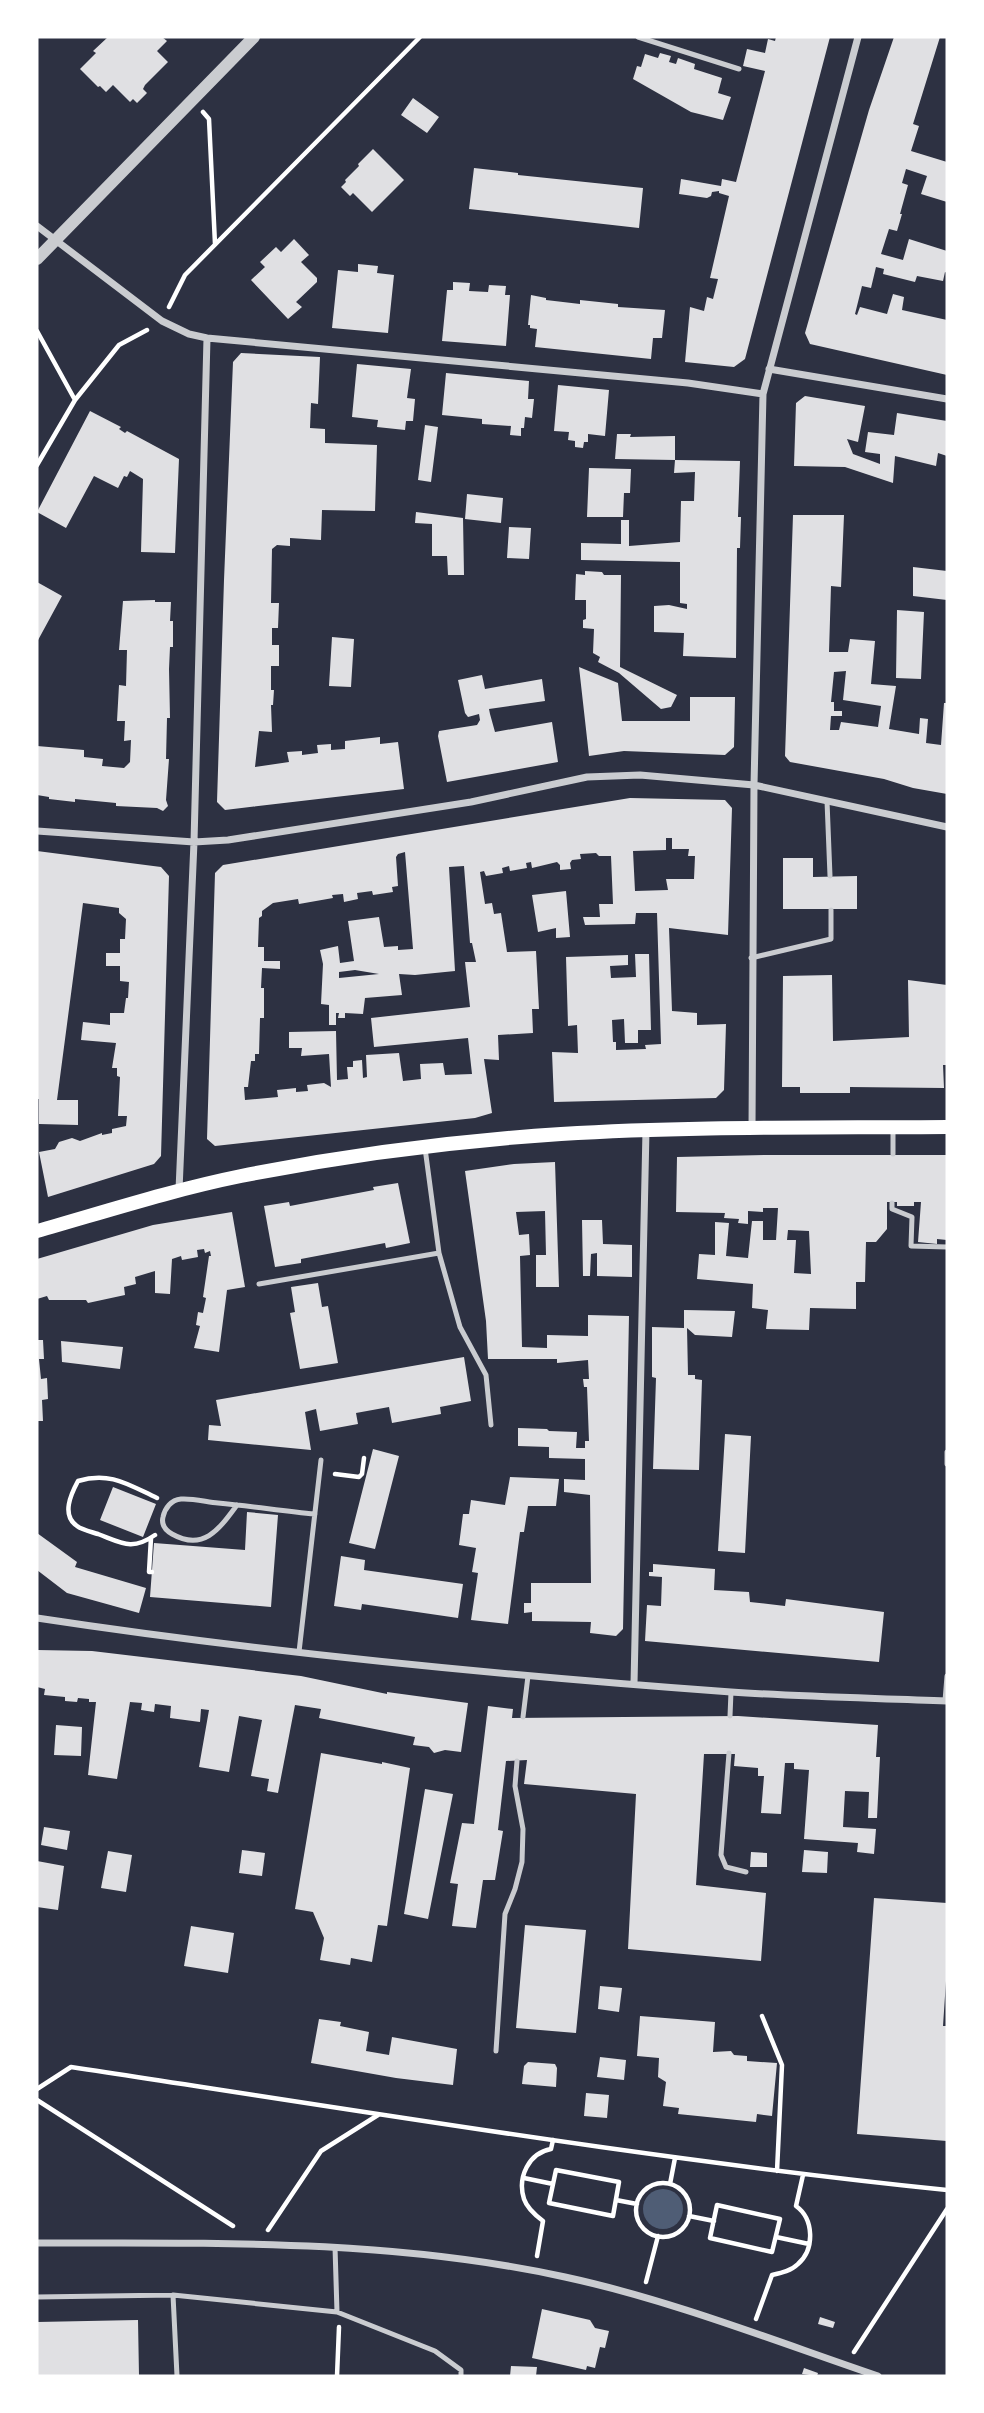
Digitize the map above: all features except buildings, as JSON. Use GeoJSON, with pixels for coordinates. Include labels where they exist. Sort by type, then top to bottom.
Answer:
{"type":"FeatureCollection","features":[{"type":"Feature","properties":{"kind":"main road"},"geometry":{"type":"LineString","coordinates":[[37,1231],[240,1176],[425,1148],[559,1134],[646,1130],[947,1127]]}},
{"type":"Feature","properties":{"kind":"street"},"geometry":{"type":"LineString","coordinates":[[37,258],[254,37]]}},
{"type":"Feature","properties":{"kind":"street"},"geometry":{"type":"LineString","coordinates":[[752,1129],[751,958],[763,394],[858,37]]}},
{"type":"Feature","properties":{"kind":"street"},"geometry":{"type":"LineString","coordinates":[[37,226],[162,321],[189,334],[207,338],[688,383],[763,394]]}},
{"type":"Feature","properties":{"kind":"street"},"geometry":{"type":"LineString","coordinates":[[180,1191],[194,842],[207,338]]}},
{"type":"Feature","properties":{"kind":"street"},"geometry":{"type":"LineString","coordinates":[[769,369],[947,399]]}},
{"type":"Feature","properties":{"kind":"street"},"geometry":{"type":"LineString","coordinates":[[37,831],[194,842],[228,840],[471,802],[587,778],[652,776],[754,785],[947,827]]}},
{"type":"Feature","properties":{"kind":"street"},"geometry":{"type":"LineString","coordinates":[[634,1684],[646,1130]]}},
{"type":"Feature","properties":{"kind":"street"},"geometry":{"type":"LineString","coordinates":[[37,1618],[134,1633],[528,1676],[731,1692],[946,1701]]}},
{"type":"Feature","properties":{"kind":"street"},"geometry":{"type":"LineString","coordinates":[[37,2243],[335,2247],[410,2252],[534,2271],[642,2298],[874,2376]]}},
{"type":"Feature","properties":{"kind":"lane"},"geometry":{"type":"LineString","coordinates":[[638,37],[739,69]]}},
{"type":"Feature","properties":{"kind":"lane"},"geometry":{"type":"LineString","coordinates":[[827,801],[830,876]]}},
{"type":"Feature","properties":{"kind":"lane"},"geometry":{"type":"LineString","coordinates":[[751,958],[831,939],[831,910]]}},
{"type":"Feature","properties":{"kind":"lane"},"geometry":{"type":"LineString","coordinates":[[893,1127],[893,1154]]}},
{"type":"Feature","properties":{"kind":"lane"},"geometry":{"type":"LineString","coordinates":[[425,1148],[439,1252],[460,1327],[486,1376],[491,1425]]}},
{"type":"Feature","properties":{"kind":"lane"},"geometry":{"type":"LineString","coordinates":[[892,1203],[892,1209],[912,1217],[911,1246],[947,1247]]}},
{"type":"Feature","properties":{"kind":"lane"},"geometry":{"type":"LineString","coordinates":[[259,1284],[439,1252]]}},
{"type":"Feature","properties":{"kind":"lane"},"geometry":{"type":"LineString","coordinates":[[947,1451],[947,1464]]}},
{"type":"Feature","properties":{"kind":"lane"},"geometry":{"type":"LineString","coordinates":[[299,1652],[321,1460]]}},
{"type":"Feature","properties":{"kind":"lane"},"geometry":{"type":"LineString","coordinates":[[237,1505],[218,1531],[204,1538],[176,1536],[164,1528],[163,1516],[170,1504],[181,1499],[237,1505],[315,1514]]}},
{"type":"Feature","properties":{"kind":"lane"},"geometry":{"type":"LineString","coordinates":[[523,1717],[528,1676]]}},
{"type":"Feature","properties":{"kind":"lane"},"geometry":{"type":"LineString","coordinates":[[946,1701],[947,1676]]}},
{"type":"Feature","properties":{"kind":"lane"},"geometry":{"type":"LineString","coordinates":[[730,1716],[731,1692]]}},
{"type":"Feature","properties":{"kind":"lane"},"geometry":{"type":"LineString","coordinates":[[729,1753],[721,1855],[726,1867],[746,1872]]}},
{"type":"Feature","properties":{"kind":"lane"},"geometry":{"type":"LineString","coordinates":[[496,2052],[505,1914],[523,1863],[523,1829],[515,1786],[517,1761]]}},
{"type":"Feature","properties":{"kind":"lane"},"geometry":{"type":"LineString","coordinates":[[335,2247],[337,2312]]}},
{"type":"Feature","properties":{"kind":"lane"},"geometry":{"type":"LineString","coordinates":[[173,2295],[177,2376]]}},
{"type":"Feature","properties":{"kind":"lane"},"geometry":{"type":"LineString","coordinates":[[37,2297],[173,2295],[337,2312],[435,2351],[461,2370],[461,2376]]}},
{"type":"Feature","properties":{"kind":"path"},"geometry":{"type":"LineString","coordinates":[[37,465],[75,400],[119,345],[162,321],[185,275],[420,37]]}},
{"type":"Feature","properties":{"kind":"path"},"geometry":{"type":"LineString","coordinates":[[192,100],[209,119],[215,245]]}},
{"type":"Feature","properties":{"kind":"path"},"geometry":{"type":"LineString","coordinates":[[37,331],[75,400]]}},
{"type":"Feature","properties":{"kind":"path"},"geometry":{"type":"LineString","coordinates":[[333,1474],[359,1477],[362,1474],[364,1458]]}},
{"type":"Feature","properties":{"kind":"path"},"geometry":{"type":"LineString","coordinates":[[164,1528],[142,1544],[128,1546],[76,1526],[69,1515],[69,1498],[78,1481],[93,1476],[116,1478],[170,1504]]}},
{"type":"Feature","properties":{"kind":"path"},"geometry":{"type":"LineString","coordinates":[[151,1538],[149,1572],[152,1572]]}},
{"type":"Feature","properties":{"kind":"path"},"geometry":{"type":"LineString","coordinates":[[761,2016],[782,2065],[777,2171]]}},
{"type":"Feature","properties":{"kind":"path"},"geometry":{"type":"LineString","coordinates":[[37,2090],[71,2067],[379,2115],[803,2175],[947,2189]]}},
{"type":"Feature","properties":{"kind":"path"},"geometry":{"type":"LineString","coordinates":[[37,2100],[259,2244],[321,2151],[379,2115]]}},
{"type":"Feature","properties":{"kind":"path"},"geometry":{"type":"LineString","coordinates":[[534,2271],[542,2221],[532,2213],[524,2200],[522,2185],[525,2170],[533,2157],[551,2149],[553,2140]]}},
{"type":"Feature","properties":{"kind":"path"},"geometry":{"type":"LineString","coordinates":[[670,2184],[676,2157]]}},
{"type":"Feature","properties":{"kind":"path"},"geometry":{"type":"LineString","coordinates":[[556,2170],[619,2182],[613,2216],[550,2203],[553,2184],[556,2170]]}},
{"type":"Feature","properties":{"kind":"path"},"geometry":{"type":"LineString","coordinates":[[751,2333],[772,2275],[785,2272],[798,2264],[808,2244],[808,2222],[796,2206],[803,2175]]}},
{"type":"Feature","properties":{"kind":"path"},"geometry":{"type":"LineString","coordinates":[[524,2178],[553,2184]]}},
{"type":"Feature","properties":{"kind":"path"},"geometry":{"type":"LineString","coordinates":[[655,2184],[670,2184],[681,2189],[687,2197],[690,2204],[689,2216],[684,2228],[677,2233],[658,2236],[639,2222],[637,2204],[647,2189],[655,2184]]}},
{"type":"Feature","properties":{"kind":"path"},"geometry":{"type":"LineString","coordinates":[[616,2200],[637,2204]]}},
{"type":"Feature","properties":{"kind":"path"},"geometry":{"type":"LineString","coordinates":[[717,2205],[780,2219],[776,2236],[772,2252],[710,2238],[717,2205]]}},
{"type":"Feature","properties":{"kind":"path"},"geometry":{"type":"LineString","coordinates":[[845,2365],[947,2209]]}},
{"type":"Feature","properties":{"kind":"path"},"geometry":{"type":"LineString","coordinates":[[689,2216],[714,2221]]}},
{"type":"Feature","properties":{"kind":"path"},"geometry":{"type":"LineString","coordinates":[[642,2298],[658,2236]]}},
{"type":"Feature","properties":{"kind":"path"},"geometry":{"type":"LineString","coordinates":[[776,2236],[808,2244]]}},
{"type":"Feature","properties":{"kind":"path"},"geometry":{"type":"LineString","coordinates":[[337,2312],[340,2337],[337,2376]]}},
{"type":"Feature","properties":{"kind":"water"},"geometry":{"type":"Polygon","coordinates":[[[663,2189],[677,2195],[683,2209],[677,2223],[663,2229],[649,2223],[643,2209],[649,2195],[663,2189]]]}}]}
